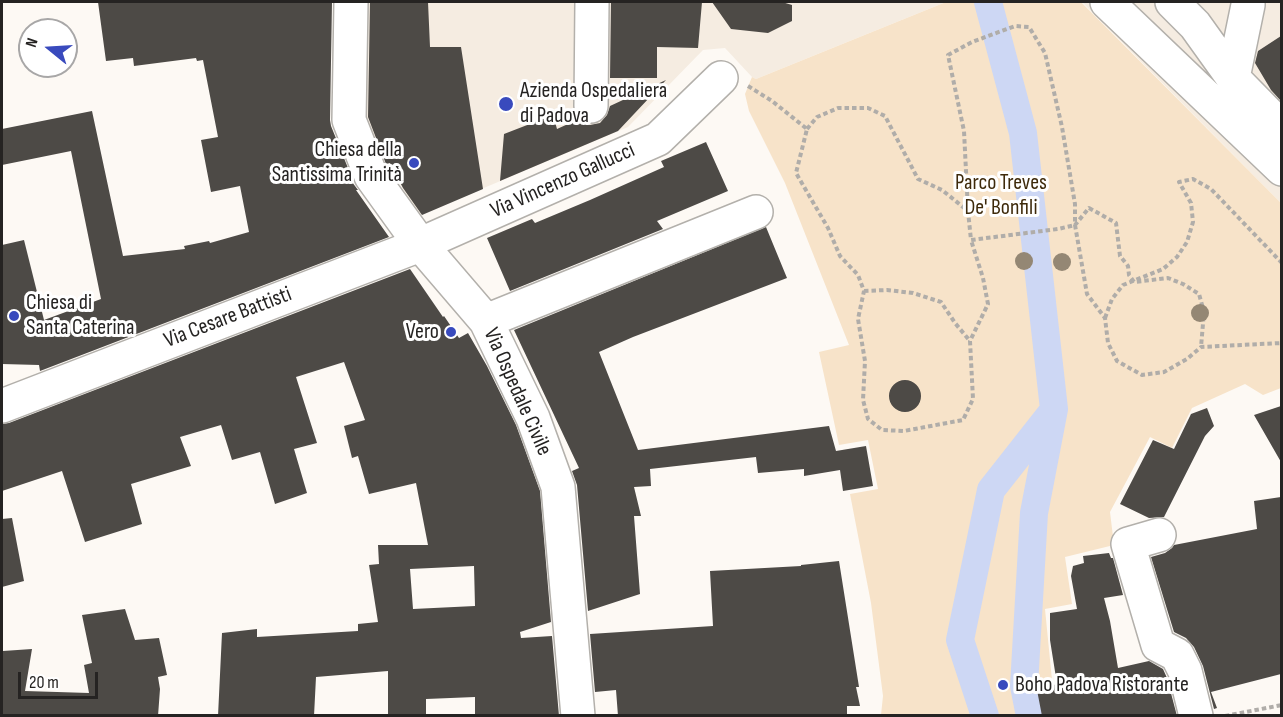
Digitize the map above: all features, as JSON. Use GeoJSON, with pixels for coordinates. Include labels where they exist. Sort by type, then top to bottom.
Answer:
{"type":"FeatureCollection","features":[{"type":"Feature","properties":{"kind":"street","name":"Via Ospedale Civile"},"geometry":{"type":"LineString","coordinates":[[351,2],[349,120],[371,176],[420,244],[486,321],[533,418],[558,487],[578,716]]}},
{"type":"Feature","properties":{"kind":"street"},"geometry":{"type":"LineString","coordinates":[[591,106],[592,2]]}},
{"type":"Feature","properties":{"kind":"street"},"geometry":{"type":"LineString","coordinates":[[1107,2],[1281,170]]}},
{"type":"Feature","properties":{"kind":"street"},"geometry":{"type":"LineString","coordinates":[[1172,2],[1195,25],[1233,78],[1281,128]]}},
{"type":"Feature","properties":{"kind":"street"},"geometry":{"type":"LineString","coordinates":[[1233,78],[1248,2]]}},
{"type":"Feature","properties":{"kind":"street","name":"Via Vincenzo Gallucci"},"geometry":{"type":"LineString","coordinates":[[420,244],[658,139],[721,78]]}},
{"type":"Feature","properties":{"kind":"street"},"geometry":{"type":"LineString","coordinates":[[486,321],[756,212]]}},
{"type":"Feature","properties":{"kind":"street","name":"Via Cesare Battisti"},"geometry":{"type":"LineString","coordinates":[[2,406],[420,244]]}},
{"type":"Feature","properties":{"kind":"street"},"geometry":{"type":"LineString","coordinates":[[1159,535],[1128,544],[1158,645],[1177,655],[1185,672],[1196,716]]}},
{"type":"Feature","properties":{"kind":"path"},"geometry":{"type":"LineString","coordinates":[[968,211],[942,190],[918,179],[885,116],[868,108],[838,108],[817,117],[807,129],[796,173],[828,228],[840,256],[858,275],[864,291],[858,319],[865,361],[863,400],[868,419],[882,430],[904,431],[963,420],[973,399],[970,341],[988,304],[983,278],[971,240],[964,131],[948,56],[972,42],[1016,26],[1029,27],[1045,53],[1062,127],[1075,204],[1086,294],[1105,318]]}},
{"type":"Feature","properties":{"kind":"path"},"geometry":{"type":"LineString","coordinates":[[721,78],[748,86],[772,101],[807,129]]}},
{"type":"Feature","properties":{"kind":"path"},"geometry":{"type":"LineString","coordinates":[[1281,263],[1211,189],[1193,179],[1179,183],[1191,203],[1194,222],[1187,242],[1177,257],[1163,269],[1124,285],[1112,298],[1105,318],[1108,343],[1116,361],[1142,375],[1164,372],[1187,359],[1201,347],[1281,343]]}},
{"type":"Feature","properties":{"kind":"path"},"geometry":{"type":"LineString","coordinates":[[971,240],[1076,225],[1089,208],[1116,223],[1120,256],[1128,266],[1129,275],[1134,282]]}},
{"type":"Feature","properties":{"kind":"path"},"geometry":{"type":"LineString","coordinates":[[1134,282],[1168,278],[1199,294],[1204,312],[1201,347]]}},
{"type":"Feature","properties":{"kind":"path"},"geometry":{"type":"LineString","coordinates":[[864,291],[886,290],[913,293],[941,302],[954,323],[970,341]]}},
{"type":"Feature","properties":{"kind":"path"},"geometry":{"type":"LineString","coordinates":[[1225,716],[1281,705]]}},
{"type":"Feature","properties":{"kind":"shaded area","name":"Azienda Ospedaliera di Padova"},"geometry":{"type":"Polygon","coordinates":[[[361,2],[946,2],[756,79],[725,48],[703,50],[628,127],[420,215],[416,214],[376,137],[367,139],[360,48],[361,2]]]}},
{"type":"Feature","properties":{"kind":"shaded area"},"geometry":{"type":"Polygon","coordinates":[[[1082,2],[1281,2],[1281,203],[1082,2]]]}},
{"type":"Feature","properties":{"kind":"green space","name":"Parco Treves De' Bonfili"},"geometry":{"type":"Polygon","coordinates":[[[946,2],[1081,2],[1281,203],[1281,388],[1263,395],[1245,384],[1192,408],[1172,448],[1150,437],[1110,512],[1114,545],[1065,557],[1072,604],[1045,609],[1052,680],[1032,684],[1037,715],[881,715],[883,696],[871,603],[850,494],[878,489],[868,440],[839,445],[819,352],[849,345],[785,183],[749,111],[745,94],[752,77],[756,79],[946,2]]]}},
{"type":"Feature","properties":{"kind":"building"},"geometry":{"type":"Polygon","coordinates":[[[98,2],[332,2],[331,126],[350,173],[346,174],[389,237],[40,371],[39,365],[2,364],[2,245],[24,240],[44,320],[101,299],[71,151],[2,165],[2,129],[92,111],[123,256],[185,249],[184,246],[209,241],[210,243],[249,232],[240,186],[211,192],[201,140],[218,137],[203,60],[197,61],[196,58],[134,66],[133,58],[106,61],[98,2]]]}},
{"type":"Feature","properties":{"kind":"building"},"geometry":{"type":"Polygon","coordinates":[[[370,2],[428,2],[430,47],[461,47],[483,189],[422,215],[403,188],[390,163],[386,164],[368,117],[370,2]]]}},
{"type":"Feature","properties":{"kind":"building"},"geometry":{"type":"Polygon","coordinates":[[[611,2],[702,2],[698,48],[657,47],[657,78],[610,78],[611,2]]]}},
{"type":"Feature","properties":{"kind":"building"},"geometry":{"type":"Polygon","coordinates":[[[712,2],[782,2],[792,5],[792,21],[768,33],[731,29],[712,2]]]}},
{"type":"Feature","properties":{"kind":"building"},"geometry":{"type":"Polygon","coordinates":[[[1281,36],[1281,101],[1271,90],[1255,63],[1258,51],[1281,36]]]}},
{"type":"Feature","properties":{"kind":"building"},"geometry":{"type":"Polygon","coordinates":[[[666,80],[618,131],[500,181],[504,134],[553,115],[557,129],[579,119],[590,125],[600,123],[607,115],[610,106],[666,80]]]}},
{"type":"Feature","properties":{"kind":"building"},"geometry":{"type":"Polygon","coordinates":[[[706,142],[728,191],[657,221],[663,229],[510,291],[487,238],[532,219],[535,223],[590,200],[664,167],[661,161],[706,142]]]}},
{"type":"Feature","properties":{"kind":"building"},"geometry":{"type":"Polygon","coordinates":[[[766,227],[787,278],[599,352],[638,450],[829,426],[836,451],[866,446],[873,486],[843,491],[840,470],[804,476],[804,469],[758,473],[756,457],[650,469],[651,486],[634,487],[641,516],[634,516],[640,594],[588,611],[577,485],[572,471],[579,468],[514,330],[766,227]]]}},
{"type":"Feature","properties":{"kind":"building"},"geometry":{"type":"Polygon","coordinates":[[[410,269],[459,338],[468,333],[516,425],[540,491],[551,622],[520,632],[521,638],[552,636],[559,716],[475,716],[475,697],[426,699],[426,716],[388,716],[388,671],[316,677],[314,716],[218,716],[222,633],[257,629],[257,637],[358,631],[358,624],[378,622],[369,565],[379,564],[378,545],[428,545],[416,483],[369,494],[358,456],[352,458],[344,426],[365,420],[344,362],[296,377],[317,443],[294,449],[307,493],[275,504],[260,452],[232,460],[221,425],[180,437],[191,466],[131,484],[142,524],[85,542],[62,471],[2,491],[2,424],[410,269]],[[474,566],[410,569],[413,609],[475,606],[474,566]]]}},
{"type":"Feature","properties":{"kind":"building"},"geometry":{"type":"Polygon","coordinates":[[[905,380],[916,385],[921,396],[916,407],[905,412],[894,407],[889,396],[894,385],[905,380]]]}},
{"type":"Feature","properties":{"kind":"building"},"geometry":{"type":"Polygon","coordinates":[[[1281,406],[1281,462],[1254,415],[1281,406]]]}},
{"type":"Feature","properties":{"kind":"building"},"geometry":{"type":"Polygon","coordinates":[[[1207,408],[1214,426],[1205,436],[1164,517],[1149,518],[1120,504],[1153,440],[1174,449],[1191,414],[1207,408]]]}},
{"type":"Feature","properties":{"kind":"building"},"geometry":{"type":"Polygon","coordinates":[[[1281,497],[1281,674],[1211,692],[1217,708],[1214,709],[1203,666],[1194,647],[1186,638],[1174,632],[1151,557],[1165,553],[1174,545],[1257,529],[1254,501],[1281,497]]]}},
{"type":"Feature","properties":{"kind":"building"},"geometry":{"type":"Polygon","coordinates":[[[12,518],[24,581],[2,587],[2,519],[12,518]]]}},
{"type":"Feature","properties":{"kind":"building"},"geometry":{"type":"Polygon","coordinates":[[[1109,553],[1113,558],[1123,595],[1104,598],[1118,668],[1149,661],[1163,669],[1177,716],[1042,716],[1037,690],[1057,684],[1050,640],[1050,613],[1077,609],[1071,576],[1073,566],[1084,563],[1083,556],[1109,553]]]}},
{"type":"Feature","properties":{"kind":"building"},"geometry":{"type":"Polygon","coordinates":[[[839,561],[860,706],[847,706],[847,716],[618,716],[616,690],[595,692],[590,634],[713,626],[710,571],[801,566],[839,561]]]}},
{"type":"Feature","properties":{"kind":"building"},"geometry":{"type":"Polygon","coordinates":[[[125,609],[135,640],[159,638],[167,675],[158,677],[160,689],[158,716],[2,716],[3,651],[32,649],[25,691],[89,693],[84,665],[92,663],[82,615],[125,609]]]}},
{"type":"Feature","properties":{"kind":"waterway"},"geometry":{"type":"LineString","coordinates":[[988,2],[1023,133],[1054,409],[1034,513],[1024,686],[1030,716]]}},
{"type":"Feature","properties":{"kind":"waterway"},"geometry":{"type":"LineString","coordinates":[[985,716],[960,640],[991,490],[1050,415]]}},
{"type":"Feature","properties":{"kind":"place","name":"Azienda Ospedaliera di Padova"},"geometry":{"type":"Point","coordinates":[506,104]}},
{"type":"Feature","properties":{"kind":"place","name":"Chiesa della Santissima Trinità"},"geometry":{"type":"Point","coordinates":[414,163]}},
{"type":"Feature","properties":{"kind":"place","name":"Chiesa di Santa Caterina"},"geometry":{"type":"Point","coordinates":[14,316]}},
{"type":"Feature","properties":{"kind":"place","name":"Vero"},"geometry":{"type":"Point","coordinates":[451,332]}},
{"type":"Feature","properties":{"kind":"place","name":"Boho Padova Ristorante"},"geometry":{"type":"Point","coordinates":[1003,685]}}]}
